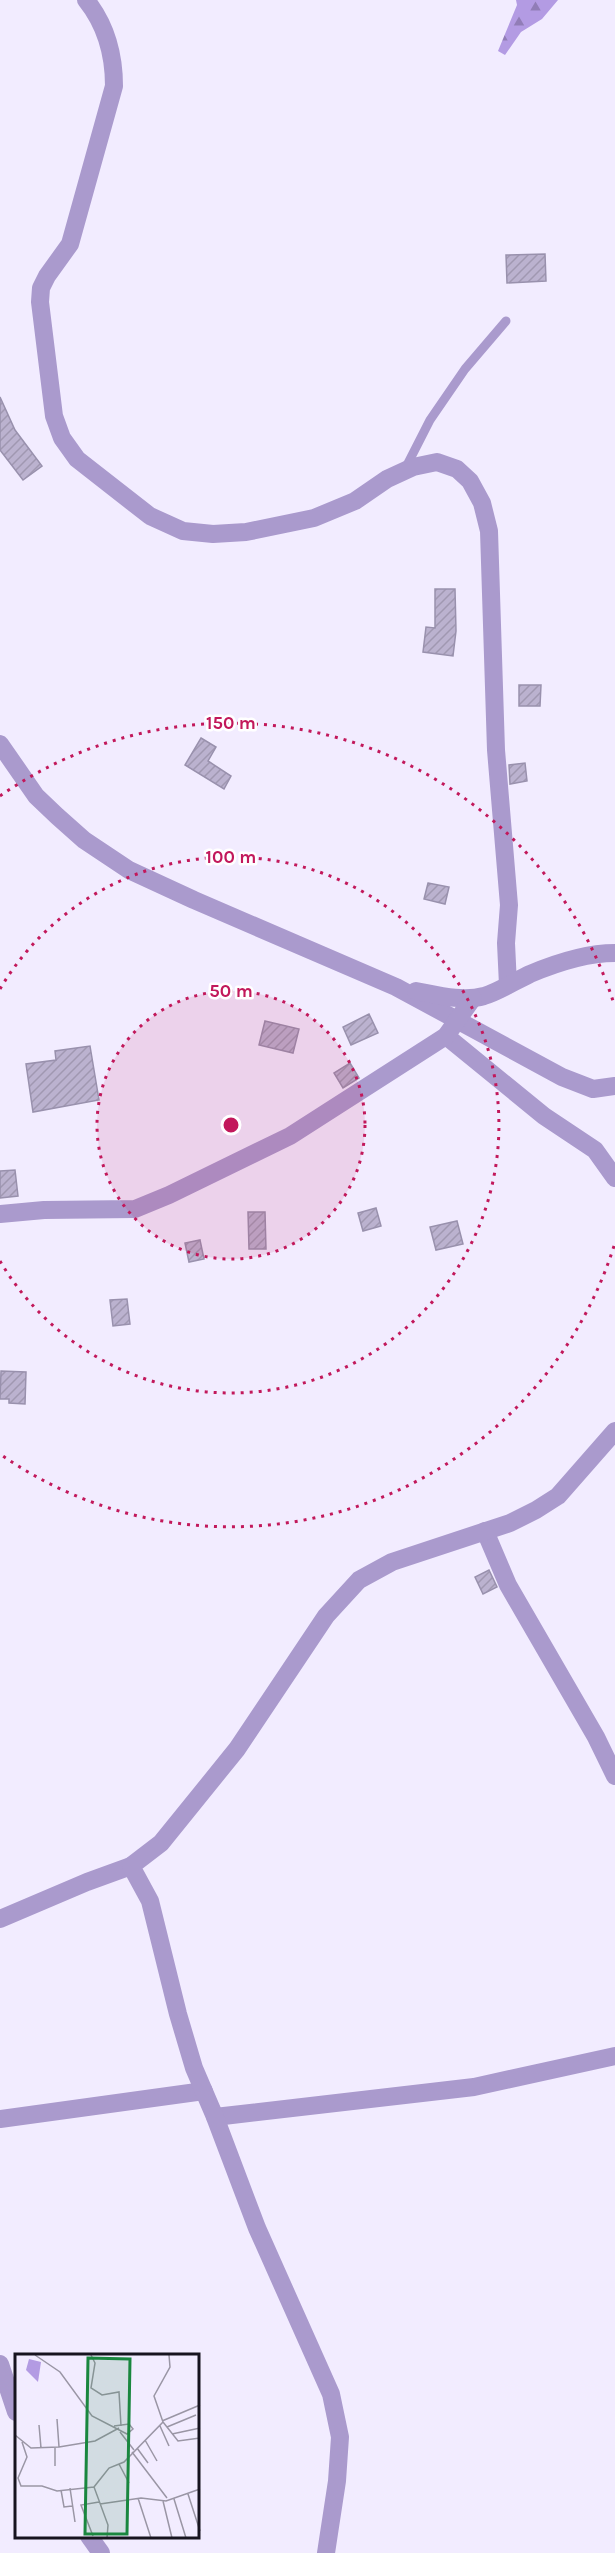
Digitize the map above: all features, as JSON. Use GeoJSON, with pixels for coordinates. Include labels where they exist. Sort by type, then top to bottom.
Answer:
{"type":"FeatureCollection","features":[{"type":"Feature","properties":{"kind":"street"},"geometry":{"type":"LineString","coordinates":[[86,0],[95,11],[107,39],[114,66],[114,86],[109,113],[70,244],[41,288],[40,302],[49,383],[54,416],[62,438],[77,459],[150,516],[183,531],[213,534],[246,532],[314,518],[355,501],[404,471],[437,462],[457,470],[470,481],[483,503],[489,531],[495,750],[509,905],[506,943],[508,985]]}},
{"type":"Feature","properties":{"kind":"street"},"geometry":{"type":"LineString","coordinates":[[0,744],[36,796],[84,840],[129,870],[396,987],[562,1077],[593,1089],[615,1086]]}},
{"type":"Feature","properties":{"kind":"street"},"geometry":{"type":"LineString","coordinates":[[396,987],[439,996],[473,998],[484,996],[532,973],[600,953],[615,953]]}},
{"type":"Feature","properties":{"kind":"street"},"geometry":{"type":"LineString","coordinates":[[0,1214],[44,1210],[135,1209],[170,1195],[290,1136],[446,1036],[473,998]]}},
{"type":"Feature","properties":{"kind":"street"},"geometry":{"type":"LineString","coordinates":[[446,1036],[543,1116],[595,1150],[615,1178]]}},
{"type":"Feature","properties":{"kind":"street"},"geometry":{"type":"LineString","coordinates":[[0,1919],[131,1866],[161,1843],[237,1749],[326,1616],[359,1580],[392,1562],[510,1523],[558,1496],[578,1476],[615,1431]]}},
{"type":"Feature","properties":{"kind":"street"},"geometry":{"type":"LineString","coordinates":[[485,1531],[508,1585],[596,1737],[615,1776]]}},
{"type":"Feature","properties":{"kind":"street"},"geometry":{"type":"LineString","coordinates":[[131,1866],[150,1901],[194,2068],[257,2228],[331,2394],[340,2437],[337,2481],[326,2553]]}},
{"type":"Feature","properties":{"kind":"street"},"geometry":{"type":"LineString","coordinates":[[215,2117],[463,2088],[615,2056]]}},
{"type":"Feature","properties":{"kind":"street"},"geometry":{"type":"LineString","coordinates":[[0,2119],[204,2091]]}},
{"type":"Feature","properties":{"kind":"street"},"geometry":{"type":"LineString","coordinates":[[0,2364],[15,2409]]}},
{"type":"Feature","properties":{"kind":"street"},"geometry":{"type":"LineString","coordinates":[[90,2538],[101,2553]]}},
{"type":"Feature","properties":{"kind":"lane"},"geometry":{"type":"LineString","coordinates":[[404,471],[429,420],[465,369],[506,321]]}},
{"type":"Feature","properties":{"kind":"green space"},"geometry":{"type":"Polygon","coordinates":[[[516,0],[558,0],[542,19],[521,32],[505,55],[498,51],[517,5],[516,0]]]}},
{"type":"Feature","properties":{"kind":"building"},"geometry":{"type":"Polygon","coordinates":[[[545,254],[546,281],[507,283],[506,255],[545,254]]]}},
{"type":"Feature","properties":{"kind":"building"},"geometry":{"type":"Polygon","coordinates":[[[0,397],[15,430],[42,466],[23,480],[0,450],[0,397]]]}},
{"type":"Feature","properties":{"kind":"building"},"geometry":{"type":"Polygon","coordinates":[[[435,589],[455,589],[456,631],[453,656],[423,652],[426,627],[435,628],[435,589]]]}},
{"type":"Feature","properties":{"kind":"building"},"geometry":{"type":"Polygon","coordinates":[[[519,685],[541,685],[540,706],[519,706],[519,685]]]}},
{"type":"Feature","properties":{"kind":"building"},"geometry":{"type":"Polygon","coordinates":[[[201,738],[216,747],[208,761],[231,776],[224,789],[185,765],[201,738]]]}},
{"type":"Feature","properties":{"kind":"building"},"geometry":{"type":"Polygon","coordinates":[[[525,763],[527,781],[510,784],[509,765],[525,763]]]}},
{"type":"Feature","properties":{"kind":"building"},"geometry":{"type":"Polygon","coordinates":[[[428,883],[449,887],[445,904],[424,899],[428,883]]]}},
{"type":"Feature","properties":{"kind":"building"},"geometry":{"type":"Polygon","coordinates":[[[369,1014],[378,1033],[351,1045],[343,1027],[369,1014]]]}},
{"type":"Feature","properties":{"kind":"building"},"geometry":{"type":"Polygon","coordinates":[[[265,1021],[299,1029],[293,1053],[259,1045],[265,1021]]]}},
{"type":"Feature","properties":{"kind":"building"},"geometry":{"type":"Polygon","coordinates":[[[90,1046],[99,1100],[33,1112],[26,1064],[56,1060],[55,1051],[90,1046]]]}},
{"type":"Feature","properties":{"kind":"building"},"geometry":{"type":"Polygon","coordinates":[[[350,1063],[359,1078],[343,1088],[334,1073],[350,1063]]]}},
{"type":"Feature","properties":{"kind":"building"},"geometry":{"type":"Polygon","coordinates":[[[15,1170],[18,1196],[0,1198],[0,1171],[15,1170]]]}},
{"type":"Feature","properties":{"kind":"building"},"geometry":{"type":"Polygon","coordinates":[[[376,1208],[381,1226],[363,1231],[358,1213],[376,1208]]]}},
{"type":"Feature","properties":{"kind":"building"},"geometry":{"type":"Polygon","coordinates":[[[248,1212],[265,1212],[266,1249],[249,1249],[248,1212]]]}},
{"type":"Feature","properties":{"kind":"building"},"geometry":{"type":"Polygon","coordinates":[[[457,1221],[463,1244],[436,1250],[430,1227],[457,1221]]]}},
{"type":"Feature","properties":{"kind":"building"},"geometry":{"type":"Polygon","coordinates":[[[200,1240],[204,1259],[189,1262],[185,1243],[200,1240]]]}},
{"type":"Feature","properties":{"kind":"building"},"geometry":{"type":"Polygon","coordinates":[[[127,1299],[130,1324],[113,1326],[110,1300],[127,1299]]]}},
{"type":"Feature","properties":{"kind":"building"},"geometry":{"type":"Polygon","coordinates":[[[1,1371],[26,1372],[25,1404],[9,1403],[9,1399],[0,1399],[1,1371]]]}},
{"type":"Feature","properties":{"kind":"building"},"geometry":{"type":"Polygon","coordinates":[[[489,1570],[497,1587],[483,1594],[475,1577],[489,1570]]]}}]}
